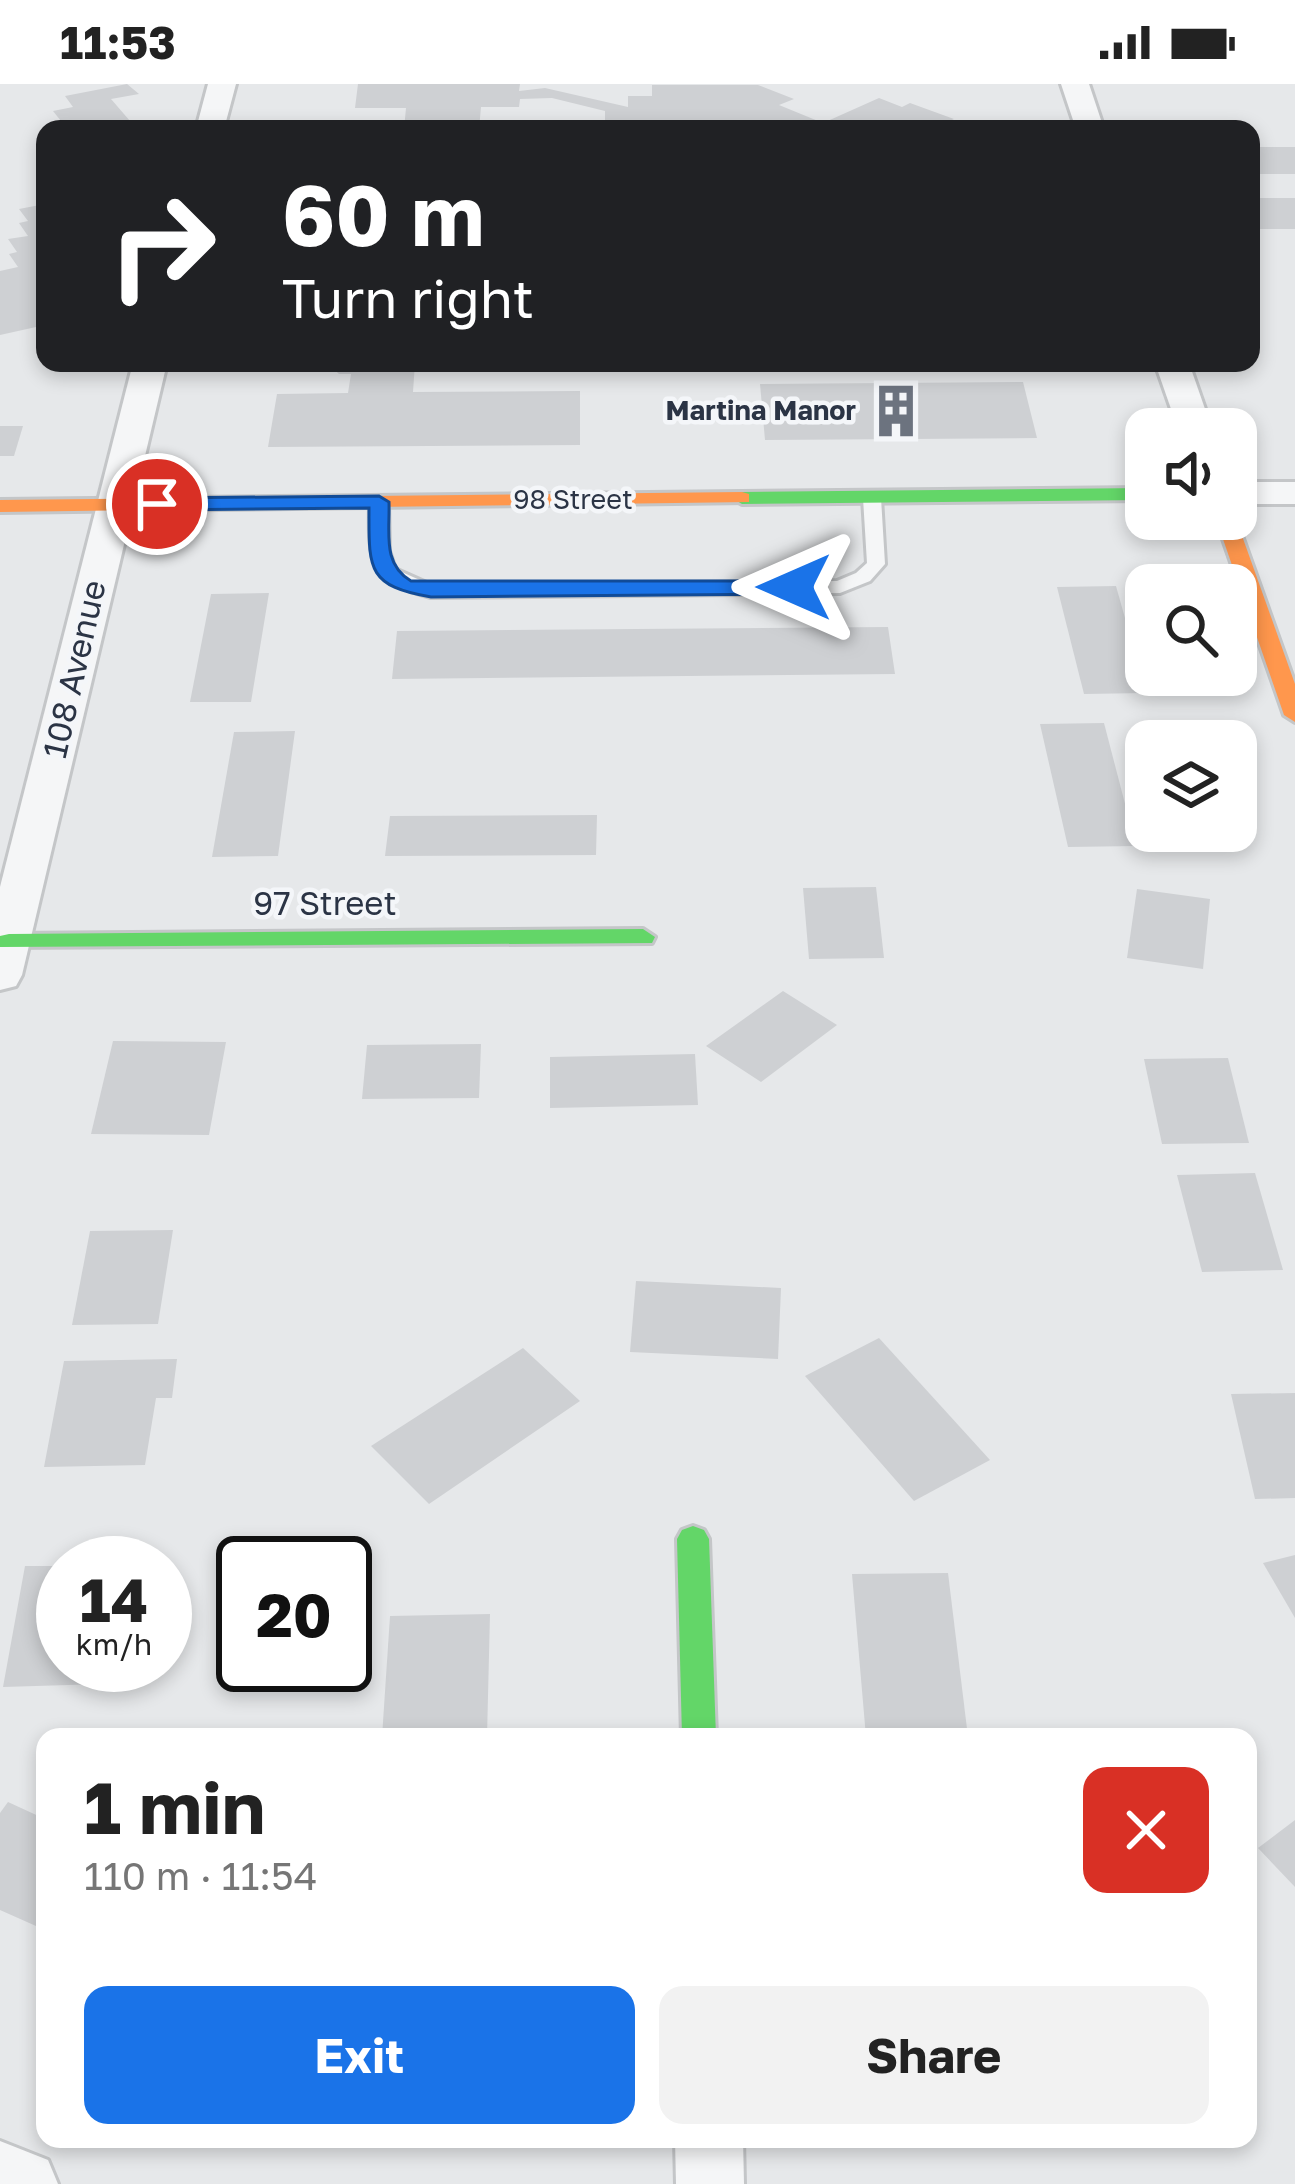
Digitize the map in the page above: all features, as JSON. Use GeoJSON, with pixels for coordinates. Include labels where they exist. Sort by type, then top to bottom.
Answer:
{"type":"FeatureCollection","features":[{"type":"Feature","properties":{"kind":"street"},"geometry":{"type":"LineString","coordinates":[[212,120],[222,84]]}},
{"type":"Feature","properties":{"kind":"street"},"geometry":{"type":"LineString","coordinates":[[1075,84],[1087,120]]}},
{"type":"Feature","properties":{"kind":"street","name":"108 Avenue"},"geometry":{"type":"LineString","coordinates":[[4,958],[147,372]]}},
{"type":"Feature","properties":{"kind":"street"},"geometry":{"type":"LineString","coordinates":[[1175,372],[1188,408]]}},
{"type":"Feature","properties":{"kind":"street"},"geometry":{"type":"LineString","coordinates":[[1257,494],[1295,493]]}},
{"type":"Feature","properties":{"kind":"street","name":"98 Street"},"geometry":{"type":"LineString","coordinates":[[0,506],[1125,494]]}},
{"type":"Feature","properties":{"kind":"street"},"geometry":{"type":"LineString","coordinates":[[1233,540],[1295,715]]}},
{"type":"Feature","properties":{"kind":"street","name":"97 Street"},"geometry":{"type":"LineString","coordinates":[[4,958],[643,937]]}},
{"type":"Feature","properties":{"kind":"street"},"geometry":{"type":"LineString","coordinates":[[693,1539],[699,1728]]}},
{"type":"Feature","properties":{"kind":"street"},"geometry":{"type":"LineString","coordinates":[[709,2148],[710,2184]]}},
{"type":"Feature","properties":{"kind":"street"},"geometry":{"type":"LineString","coordinates":[[0,2174],[25,2184]]}},
{"type":"Feature","properties":{"kind":"lane"},"geometry":{"type":"LineString","coordinates":[[379,502],[379,558],[386,575],[405,586],[477,590],[840,587],[863,578],[876,564],[872,498]]}},
{"type":"Feature","properties":{"kind":"building"},"geometry":{"type":"Polygon","coordinates":[[[127,84],[139,94],[111,99],[129,120],[60,120],[53,111],[73,107],[65,96],[127,84]]]}},
{"type":"Feature","properties":{"kind":"building"},"geometry":{"type":"Polygon","coordinates":[[[358,84],[520,84],[519,91],[545,88],[628,107],[628,96],[652,96],[652,85],[758,85],[794,99],[779,105],[816,120],[605,120],[605,111],[552,98],[520,99],[519,107],[481,107],[480,120],[405,120],[406,108],[355,108],[358,84]]]}},
{"type":"Feature","properties":{"kind":"building"},"geometry":{"type":"Polygon","coordinates":[[[879,98],[952,120],[830,120],[879,98]]]}},
{"type":"Feature","properties":{"kind":"building"},"geometry":{"type":"Polygon","coordinates":[[[1260,147],[1295,147],[1295,174],[1260,174],[1260,147]]]}},
{"type":"Feature","properties":{"kind":"building"},"geometry":{"type":"Polygon","coordinates":[[[1260,198],[1295,198],[1295,229],[1260,229],[1260,198]]]}},
{"type":"Feature","properties":{"kind":"building"},"geometry":{"type":"Polygon","coordinates":[[[36,206],[36,327],[0,335],[0,271],[18,267],[9,254],[17,252],[8,239],[28,236],[19,223],[28,221],[19,209],[36,206]]]}},
{"type":"Feature","properties":{"kind":"building"},"geometry":{"type":"Polygon","coordinates":[[[414,372],[413,392],[580,391],[580,445],[268,447],[277,394],[348,393],[351,374],[339,374],[414,372]]]}},
{"type":"Feature","properties":{"kind":"building","name":"Martina Manor"},"geometry":{"type":"Polygon","coordinates":[[[1023,382],[1037,438],[765,440],[760,384],[1023,382]]]}},
{"type":"Feature","properties":{"kind":"building"},"geometry":{"type":"Polygon","coordinates":[[[0,426],[23,426],[14,456],[0,456],[0,426]]]}},
{"type":"Feature","properties":{"kind":"building"},"geometry":{"type":"Polygon","coordinates":[[[1116,586],[1125,618],[1125,693],[1084,694],[1057,587],[1116,586]]]}},
{"type":"Feature","properties":{"kind":"building"},"geometry":{"type":"Polygon","coordinates":[[[269,593],[251,702],[190,702],[211,594],[269,593]]]}},
{"type":"Feature","properties":{"kind":"building"},"geometry":{"type":"Polygon","coordinates":[[[888,627],[895,674],[392,679],[397,631],[888,627]]]}},
{"type":"Feature","properties":{"kind":"building"},"geometry":{"type":"Polygon","coordinates":[[[1104,723],[1125,804],[1125,846],[1068,847],[1040,724],[1104,723]]]}},
{"type":"Feature","properties":{"kind":"building"},"geometry":{"type":"Polygon","coordinates":[[[295,731],[278,856],[212,857],[234,732],[295,731]]]}},
{"type":"Feature","properties":{"kind":"building"},"geometry":{"type":"Polygon","coordinates":[[[597,815],[596,855],[385,856],[390,816],[597,815]]]}},
{"type":"Feature","properties":{"kind":"building"},"geometry":{"type":"Polygon","coordinates":[[[876,887],[884,958],[809,959],[803,888],[876,887]]]}},
{"type":"Feature","properties":{"kind":"building"},"geometry":{"type":"Polygon","coordinates":[[[1137,889],[1210,899],[1203,969],[1127,958],[1137,889]]]}},
{"type":"Feature","properties":{"kind":"building"},"geometry":{"type":"Polygon","coordinates":[[[783,991],[837,1025],[761,1082],[706,1046],[783,991]]]}},
{"type":"Feature","properties":{"kind":"building"},"geometry":{"type":"Polygon","coordinates":[[[113,1041],[226,1042],[209,1135],[91,1134],[113,1041]]]}},
{"type":"Feature","properties":{"kind":"building"},"geometry":{"type":"Polygon","coordinates":[[[481,1044],[479,1098],[362,1099],[367,1045],[481,1044]]]}},
{"type":"Feature","properties":{"kind":"building"},"geometry":{"type":"Polygon","coordinates":[[[695,1054],[698,1105],[550,1108],[550,1057],[695,1054]]]}},
{"type":"Feature","properties":{"kind":"building"},"geometry":{"type":"Polygon","coordinates":[[[1228,1058],[1249,1143],[1162,1144],[1144,1059],[1228,1058]]]}},
{"type":"Feature","properties":{"kind":"building"},"geometry":{"type":"Polygon","coordinates":[[[1255,1173],[1283,1270],[1202,1272],[1177,1175],[1255,1173]]]}},
{"type":"Feature","properties":{"kind":"building"},"geometry":{"type":"Polygon","coordinates":[[[173,1230],[158,1324],[72,1325],[90,1231],[173,1230]]]}},
{"type":"Feature","properties":{"kind":"building"},"geometry":{"type":"Polygon","coordinates":[[[636,1281],[781,1288],[778,1359],[630,1352],[636,1281]]]}},
{"type":"Feature","properties":{"kind":"building"},"geometry":{"type":"Polygon","coordinates":[[[879,1338],[990,1460],[914,1501],[805,1376],[879,1338]]]}},
{"type":"Feature","properties":{"kind":"building"},"geometry":{"type":"Polygon","coordinates":[[[523,1348],[580,1401],[429,1504],[371,1446],[523,1348]]]}},
{"type":"Feature","properties":{"kind":"building"},"geometry":{"type":"Polygon","coordinates":[[[177,1359],[172,1398],[156,1398],[145,1465],[44,1467],[64,1361],[177,1359]]]}},
{"type":"Feature","properties":{"kind":"building"},"geometry":{"type":"Polygon","coordinates":[[[1295,1393],[1295,1498],[1255,1499],[1231,1394],[1295,1393]]]}},
{"type":"Feature","properties":{"kind":"building"},"geometry":{"type":"Polygon","coordinates":[[[1295,1555],[1295,1618],[1263,1563],[1295,1555]]]}},
{"type":"Feature","properties":{"kind":"building"},"geometry":{"type":"Polygon","coordinates":[[[25,1566],[36,1566],[36,1686],[3,1687],[25,1566]]]}},
{"type":"Feature","properties":{"kind":"building"},"geometry":{"type":"Polygon","coordinates":[[[948,1573],[967,1728],[865,1728],[852,1574],[948,1573]]]}},
{"type":"Feature","properties":{"kind":"building"},"geometry":{"type":"Polygon","coordinates":[[[490,1614],[487,1728],[383,1728],[390,1616],[490,1614]]]}},
{"type":"Feature","properties":{"kind":"building"},"geometry":{"type":"Polygon","coordinates":[[[8,1802],[36,1815],[36,1926],[0,1910],[0,1813],[8,1802]]]}},
{"type":"Feature","properties":{"kind":"building"},"geometry":{"type":"Polygon","coordinates":[[[1295,1820],[1295,1887],[1258,1848],[1295,1820]]]}},
{"type":"Feature","properties":{"kind":"traffic: fast"},"geometry":{"type":"LineString","coordinates":[[742,498],[1125,494]]}},
{"type":"Feature","properties":{"kind":"traffic: fast"},"geometry":{"type":"LineString","coordinates":[[9,942],[643,937]]}},
{"type":"Feature","properties":{"kind":"traffic: fast"},"geometry":{"type":"LineString","coordinates":[[693,1539],[699,1728]]}},
{"type":"Feature","properties":{"kind":"traffic: slow"},"geometry":{"type":"LineString","coordinates":[[0,506],[742,498]]}},
{"type":"Feature","properties":{"kind":"traffic: slow"},"geometry":{"type":"LineString","coordinates":[[1233,540],[1295,715]]}},
{"type":"Feature","properties":{"kind":"place","name":"Martina Manor"},"geometry":{"type":"Point","coordinates":[896,411]}},
{"type":"Feature","properties":{"kind":"route"},"geometry":{"type":"LineString","coordinates":[[157,504],[379,502],[379,558],[386,575],[405,586],[431,591],[794,587]]}}]}
